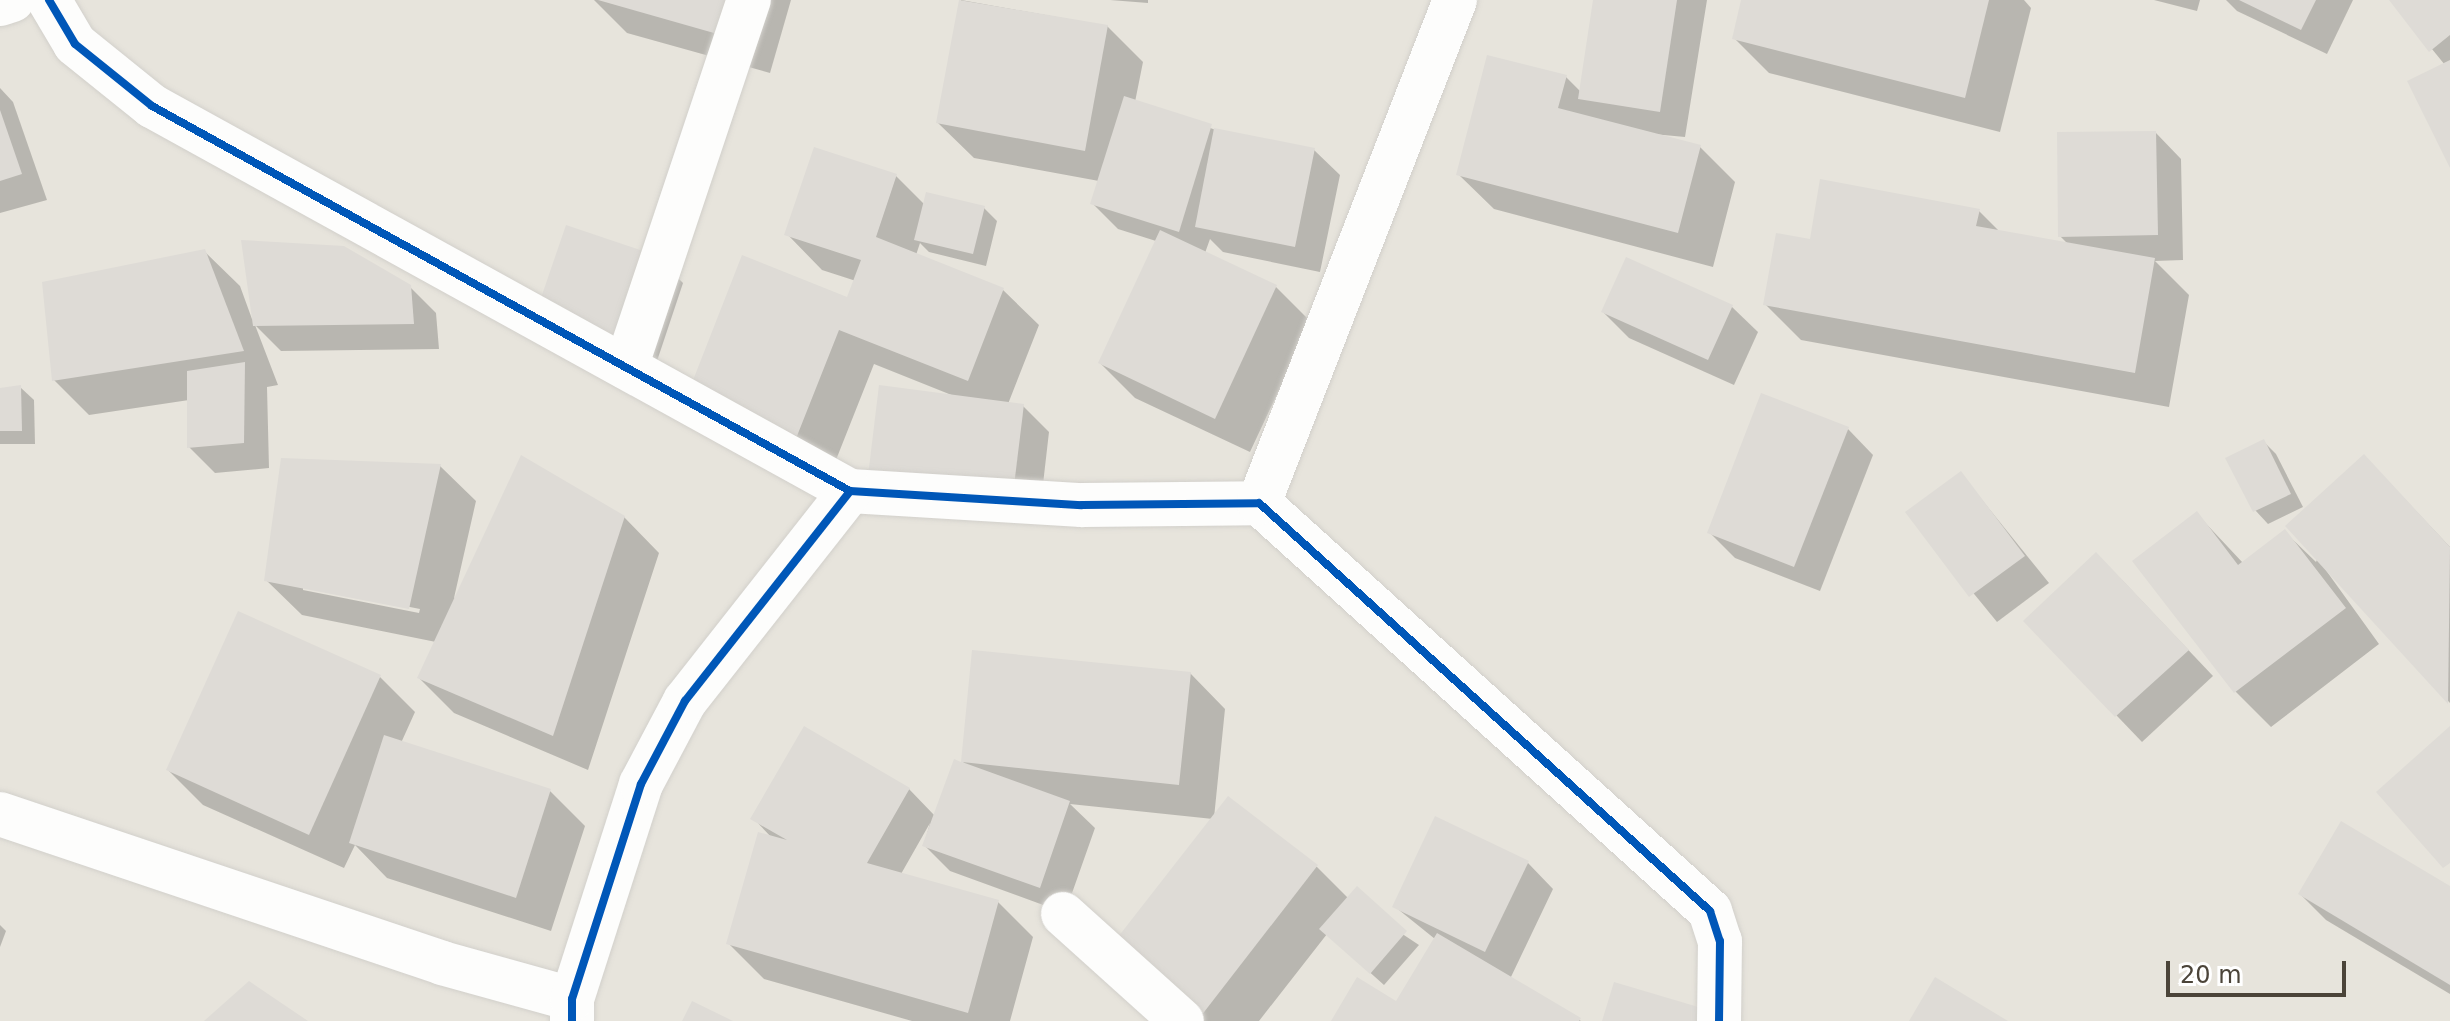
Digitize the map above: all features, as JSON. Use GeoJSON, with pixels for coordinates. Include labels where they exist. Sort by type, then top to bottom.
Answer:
{"type":"FeatureCollection","features":[{"type":"Feature","properties":{"kind":"street"},"geometry":{"type":"LineString","coordinates":[[0,4],[12,0]]}},
{"type":"Feature","properties":{"kind":"street"},"geometry":{"type":"LineString","coordinates":[[49,0],[75,44],[152,106],[850,491],[1082,505],[1259,503],[1710,911],[1720,941],[1719,1021]]}},
{"type":"Feature","properties":{"kind":"street"},"geometry":{"type":"LineString","coordinates":[[626,367],[749,0]]}},
{"type":"Feature","properties":{"kind":"street"},"geometry":{"type":"LineString","coordinates":[[1259,503],[1455,0]]}},
{"type":"Feature","properties":{"kind":"street"},"geometry":{"type":"LineString","coordinates":[[0,814],[572,1010],[641,784],[685,701],[850,491]]}},
{"type":"Feature","properties":{"kind":"street"},"geometry":{"type":"LineString","coordinates":[[1063,914],[1182,1021]]}},
{"type":"Feature","properties":{"kind":"shaded area"},"geometry":{"type":"Polygon","coordinates":[[[0,0],[2450,0],[2450,1021],[0,1021],[0,0]]]}},
{"type":"Feature","properties":{"kind":"building"},"geometry":{"type":"Polygon","coordinates":[[[598,0],[746,0],[735,39],[598,0]]]}},
{"type":"Feature","properties":{"kind":"building"},"geometry":{"type":"Polygon","coordinates":[[[959,0],[1108,25],[1085,151],[936,123],[959,0]]]}},
{"type":"Feature","properties":{"kind":"building"},"geometry":{"type":"Polygon","coordinates":[[[1593,0],[1677,0],[1660,112],[1578,99],[1593,0]]]}},
{"type":"Feature","properties":{"kind":"building"},"geometry":{"type":"Polygon","coordinates":[[[1741,0],[1989,0],[1965,98],[1732,39],[1741,0]]]}},
{"type":"Feature","properties":{"kind":"building"},"geometry":{"type":"Polygon","coordinates":[[[2239,0],[2316,0],[2301,30],[2239,0]]]}},
{"type":"Feature","properties":{"kind":"building"},"geometry":{"type":"Polygon","coordinates":[[[2389,0],[2450,0],[2450,35],[2429,52],[2389,0]]]}},
{"type":"Feature","properties":{"kind":"building"},"geometry":{"type":"Polygon","coordinates":[[[1487,55],[1567,75],[1558,108],[1701,145],[1678,233],[1456,175],[1487,55]]]}},
{"type":"Feature","properties":{"kind":"building"},"geometry":{"type":"Polygon","coordinates":[[[2450,60],[2450,168],[2407,81],[2450,60]]]}},
{"type":"Feature","properties":{"kind":"building"},"geometry":{"type":"Polygon","coordinates":[[[1124,96],[1212,124],[1179,232],[1090,204],[1124,96]]]}},
{"type":"Feature","properties":{"kind":"building"},"geometry":{"type":"Polygon","coordinates":[[[0,110],[22,174],[0,181],[0,110]]]}},
{"type":"Feature","properties":{"kind":"building"},"geometry":{"type":"Polygon","coordinates":[[[1214,128],[1315,148],[1295,247],[1195,227],[1214,128]]]}},
{"type":"Feature","properties":{"kind":"building"},"geometry":{"type":"Polygon","coordinates":[[[2156,131],[2158,235],[2058,237],[2057,132],[2156,131]]]}},
{"type":"Feature","properties":{"kind":"building"},"geometry":{"type":"Polygon","coordinates":[[[814,147],[897,174],[876,237],[1004,288],[968,381],[839,330],[797,436],[688,393],[742,255],[847,297],[861,260],[784,235],[814,147]]]}},
{"type":"Feature","properties":{"kind":"building"},"geometry":{"type":"Polygon","coordinates":[[[1820,179],[1980,209],[1976,226],[2155,258],[2135,373],[1763,305],[1776,233],[1810,239],[1820,179]]]}},
{"type":"Feature","properties":{"kind":"building"},"geometry":{"type":"Polygon","coordinates":[[[926,192],[985,206],[973,254],[914,240],[926,192]]]}},
{"type":"Feature","properties":{"kind":"building"},"geometry":{"type":"Polygon","coordinates":[[[566,225],[658,256],[624,358],[531,327],[566,225]]]}},
{"type":"Feature","properties":{"kind":"building"},"geometry":{"type":"Polygon","coordinates":[[[1160,230],[1277,285],[1215,419],[1098,363],[1160,230]]]}},
{"type":"Feature","properties":{"kind":"building"},"geometry":{"type":"Polygon","coordinates":[[[241,240],[344,246],[411,285],[414,324],[253,326],[241,240]]]}},
{"type":"Feature","properties":{"kind":"building"},"geometry":{"type":"Polygon","coordinates":[[[205,249],[244,351],[52,381],[42,282],[205,249]]]}},
{"type":"Feature","properties":{"kind":"building"},"geometry":{"type":"Polygon","coordinates":[[[1626,257],[1733,305],[1708,360],[1601,312],[1626,257]]]}},
{"type":"Feature","properties":{"kind":"building"},"geometry":{"type":"Polygon","coordinates":[[[245,362],[244,443],[187,448],[187,371],[245,362]]]}},
{"type":"Feature","properties":{"kind":"building"},"geometry":{"type":"Polygon","coordinates":[[[21,385],[22,431],[0,431],[0,388],[21,385]]]}},
{"type":"Feature","properties":{"kind":"building"},"geometry":{"type":"Polygon","coordinates":[[[879,385],[1024,404],[1013,494],[868,476],[879,385]]]}},
{"type":"Feature","properties":{"kind":"building"},"geometry":{"type":"Polygon","coordinates":[[[1761,393],[1849,427],[1794,567],[1707,533],[1761,393]]]}},
{"type":"Feature","properties":{"kind":"building"},"geometry":{"type":"Polygon","coordinates":[[[2264,439],[2291,494],[2253,512],[2225,458],[2264,439]]]}},
{"type":"Feature","properties":{"kind":"building"},"geometry":{"type":"Polygon","coordinates":[[[2364,454],[2450,547],[2448,704],[2285,526],[2364,454]]]}},
{"type":"Feature","properties":{"kind":"building"},"geometry":{"type":"Polygon","coordinates":[[[521,455],[625,516],[553,736],[417,678],[521,455]]]}},
{"type":"Feature","properties":{"kind":"building"},"geometry":{"type":"Polygon","coordinates":[[[281,458],[441,464],[409,609],[264,581],[281,458]]]}},
{"type":"Feature","properties":{"kind":"building"},"geometry":{"type":"Polygon","coordinates":[[[1961,471],[2025,556],[1969,597],[1905,512],[1961,471]]]}},
{"type":"Feature","properties":{"kind":"building"},"geometry":{"type":"Polygon","coordinates":[[[2197,511],[2238,565],[2285,529],[2346,608],[2234,693],[2132,561],[2197,511]]]}},
{"type":"Feature","properties":{"kind":"building"},"geometry":{"type":"Polygon","coordinates":[[[2096,552],[2189,650],[2115,717],[2023,621],[2096,552]]]}},
{"type":"Feature","properties":{"kind":"building"},"geometry":{"type":"Polygon","coordinates":[[[238,611],[381,675],[309,835],[166,770],[238,611]]]}},
{"type":"Feature","properties":{"kind":"building"},"geometry":{"type":"Polygon","coordinates":[[[972,650],[1191,672],[1179,785],[962,762],[1070,801],[1040,888],[922,846],[954,759],[961,762],[972,650]]]}},
{"type":"Feature","properties":{"kind":"building"},"geometry":{"type":"Polygon","coordinates":[[[804,726],[910,788],[867,863],[999,900],[968,1013],[726,944],[758,832],[787,840],[750,819],[804,726]]]}},
{"type":"Feature","properties":{"kind":"building"},"geometry":{"type":"Polygon","coordinates":[[[2450,726],[2450,863],[2443,868],[2376,792],[2450,726]]]}},
{"type":"Feature","properties":{"kind":"building"},"geometry":{"type":"Polygon","coordinates":[[[384,735],[551,789],[516,898],[349,843],[384,735]]]}},
{"type":"Feature","properties":{"kind":"building"},"geometry":{"type":"Polygon","coordinates":[[[1228,796],[1318,865],[1201,1016],[1111,946],[1228,796]]]}},
{"type":"Feature","properties":{"kind":"building"},"geometry":{"type":"Polygon","coordinates":[[[1435,816],[1529,861],[1485,952],[1392,907],[1435,816]]]}},
{"type":"Feature","properties":{"kind":"building"},"geometry":{"type":"Polygon","coordinates":[[[2341,821],[2450,886],[2450,985],[2298,894],[2341,821]]]}},
{"type":"Feature","properties":{"kind":"building"},"geometry":{"type":"Polygon","coordinates":[[[1357,886],[1407,931],[1370,974],[1319,929],[1357,886]]]}},
{"type":"Feature","properties":{"kind":"building"},"geometry":{"type":"Polygon","coordinates":[[[1437,933],[1581,1018],[1579,1021],[1331,1021],[1357,977],[1396,1001],[1437,933]]]}},
{"type":"Feature","properties":{"kind":"building"},"geometry":{"type":"Polygon","coordinates":[[[1935,977],[2008,1021],[1909,1021],[1935,977]]]}},
{"type":"Feature","properties":{"kind":"building"},"geometry":{"type":"Polygon","coordinates":[[[249,981],[308,1021],[204,1021],[249,981]]]}},
{"type":"Feature","properties":{"kind":"building"},"geometry":{"type":"Polygon","coordinates":[[[1614,982],[1705,1009],[1702,1021],[1602,1021],[1614,982]]]}},
{"type":"Feature","properties":{"kind":"building"},"geometry":{"type":"Polygon","coordinates":[[[692,1001],[733,1021],[682,1021],[692,1001]]]}},
{"type":"Feature","properties":{"kind":"cycle path"},"geometry":{"type":"LineString","coordinates":[[49,0],[75,44],[152,106],[850,491],[1082,505],[1259,503],[1710,911],[1720,941],[1719,1021]]}},
{"type":"Feature","properties":{"kind":"cycle path"},"geometry":{"type":"LineString","coordinates":[[572,1021],[572,999],[641,784],[685,701],[850,491]]}}]}
